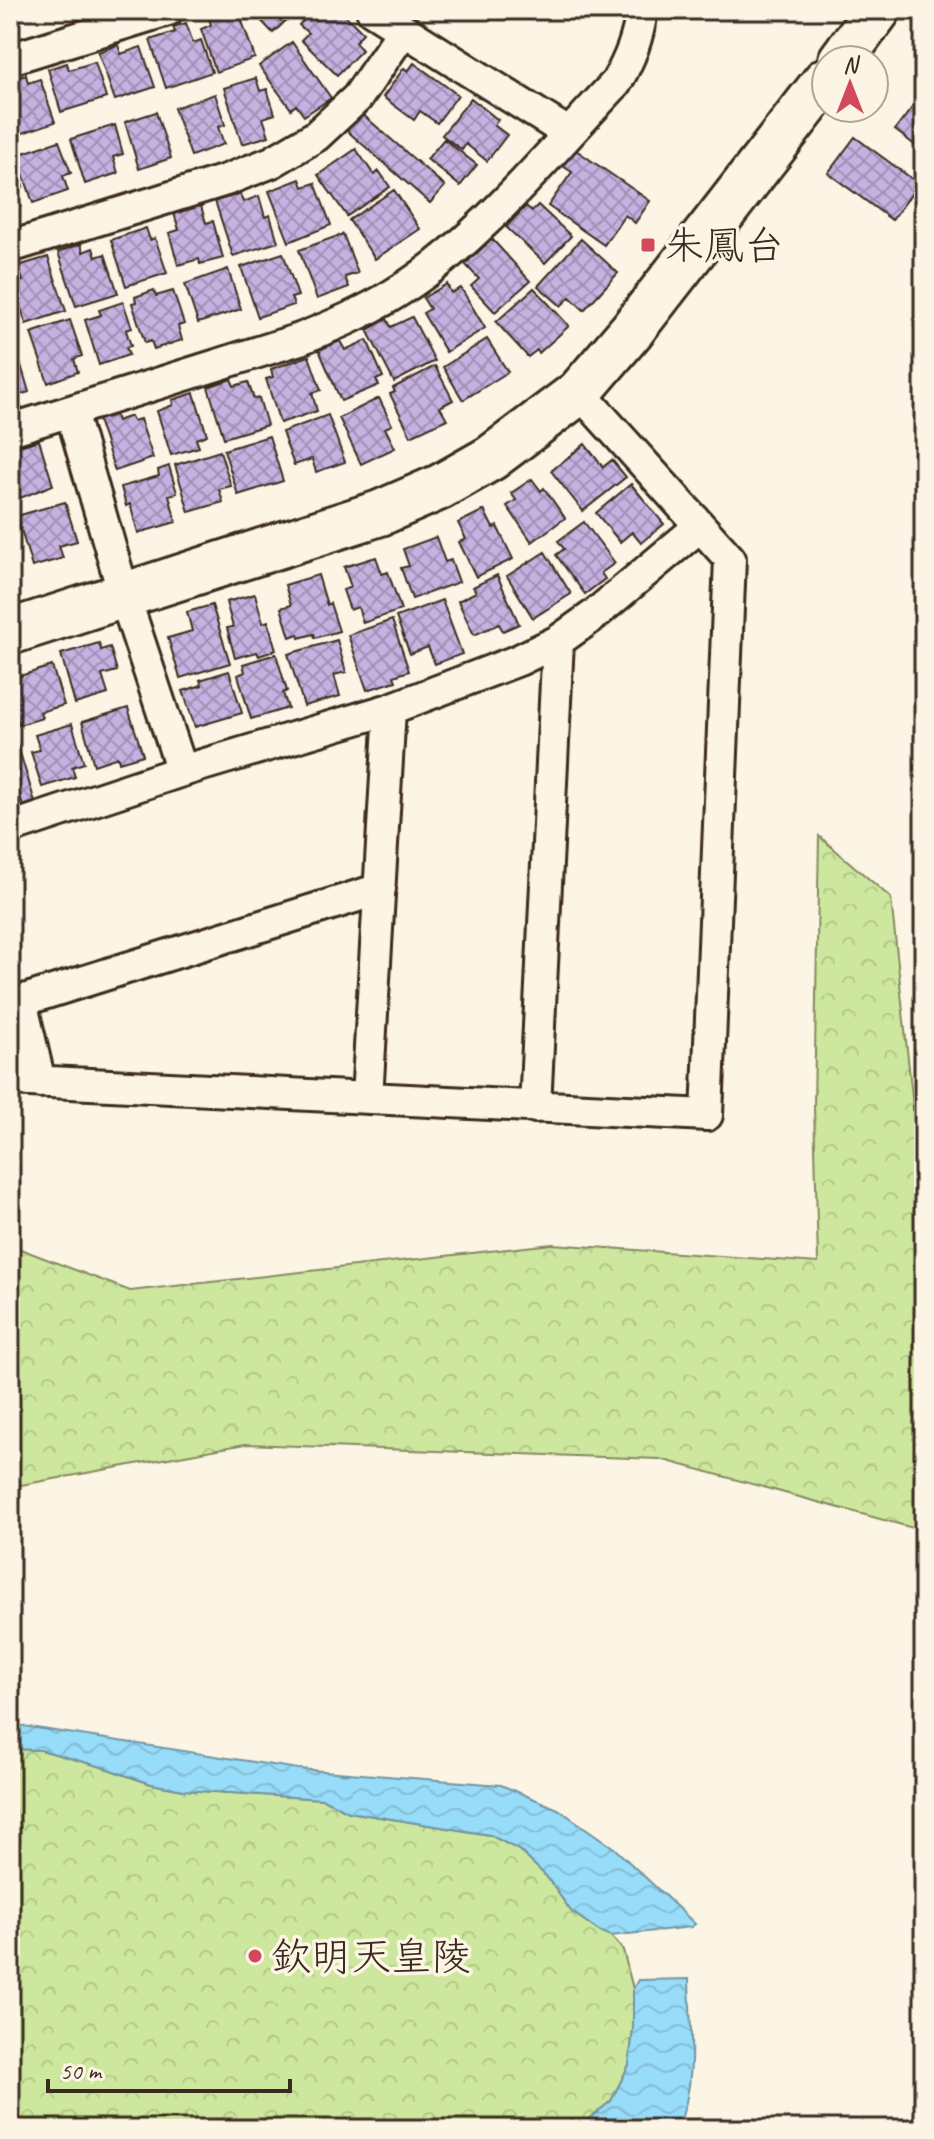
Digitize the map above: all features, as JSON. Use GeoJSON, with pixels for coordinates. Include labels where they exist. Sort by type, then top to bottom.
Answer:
{"type":"FeatureCollection","features":[{"type":"Feature","properties":{"kind":"street"},"geometry":{"type":"LineString","coordinates":[[10,59],[168,10]]}},
{"type":"Feature","properties":{"kind":"street"},"geometry":{"type":"LineString","coordinates":[[372,10],[568,133]]}},
{"type":"Feature","properties":{"kind":"street"},"geometry":{"type":"LineString","coordinates":[[10,430],[300,339],[345,321],[395,294],[473,233],[616,83],[631,57],[642,10]]}},
{"type":"Feature","properties":{"kind":"street"},"geometry":{"type":"LineString","coordinates":[[853,44],[878,10]]}},
{"type":"Feature","properties":{"kind":"street"},"geometry":{"type":"LineString","coordinates":[[10,247],[226,180],[272,162],[316,136],[357,98],[404,30]]}},
{"type":"Feature","properties":{"kind":"street"},"geometry":{"type":"LineString","coordinates":[[10,632],[380,513],[440,487],[491,458],[579,392],[632,330],[810,101]]}},
{"type":"Feature","properties":{"kind":"street"},"geometry":{"type":"LineString","coordinates":[[10,1080],[707,1115],[730,559],[579,392]]}},
{"type":"Feature","properties":{"kind":"street"},"geometry":{"type":"LineString","coordinates":[[71,412],[124,595],[182,771]]}},
{"type":"Feature","properties":{"kind":"street"},"geometry":{"type":"LineString","coordinates":[[10,828],[182,771],[390,709],[519,660],[558,641],[593,616],[700,526]]}},
{"type":"Feature","properties":{"kind":"street"},"geometry":{"type":"LineString","coordinates":[[535,1107],[558,641]]}},
{"type":"Feature","properties":{"kind":"street"},"geometry":{"type":"LineString","coordinates":[[367,1098],[390,709]]}},
{"type":"Feature","properties":{"kind":"street"},"geometry":{"type":"LineString","coordinates":[[40,1082],[21,1001],[380,889]]}},
{"type":"Feature","properties":{"kind":"green space"},"geometry":{"type":"Polygon","coordinates":[[[819,836],[891,898],[924,1210],[924,1531],[660,1459],[245,1444],[10,1487],[10,1245],[130,1291],[552,1244],[818,1263],[814,1106],[819,836]]]}},
{"type":"Feature","properties":{"kind":"green space"},"geometry":{"type":"Polygon","coordinates":[[[10,1749],[41,1750],[151,1784],[184,1790],[323,1799],[349,1812],[490,1835],[519,1850],[546,1876],[571,1911],[611,1936],[623,1950],[633,1989],[633,2029],[629,2065],[611,2101],[576,2129],[10,2129],[10,1749]]]}},
{"type":"Feature","properties":{"kind":"water"},"geometry":{"type":"Polygon","coordinates":[[[10,1724],[298,1769],[501,1785],[558,1809],[614,1848],[695,1924],[691,1927],[611,1936],[571,1911],[546,1876],[519,1850],[490,1835],[349,1812],[323,1799],[184,1790],[151,1784],[41,1750],[10,1749],[10,1724]]]}},
{"type":"Feature","properties":{"kind":"water"},"geometry":{"type":"Polygon","coordinates":[[[689,1979],[690,2074],[684,2111],[677,2129],[576,2129],[611,2101],[629,2065],[633,1989],[638,1980],[689,1979]]]}},
{"type":"Feature","properties":{"kind":"building"},"geometry":{"type":"Polygon","coordinates":[[[216,10],[238,10],[255,58],[216,72],[201,29],[211,25],[209,18],[217,15],[216,10]]]}},
{"type":"Feature","properties":{"kind":"building"},"geometry":{"type":"Polygon","coordinates":[[[251,10],[297,10],[273,33],[251,10]]]}},
{"type":"Feature","properties":{"kind":"building"},"geometry":{"type":"Polygon","coordinates":[[[314,10],[340,10],[363,33],[355,42],[362,50],[337,75],[301,40],[308,33],[299,25],[314,10]]]}},
{"type":"Feature","properties":{"kind":"building"},"geometry":{"type":"Polygon","coordinates":[[[186,23],[193,43],[201,40],[212,72],[166,88],[150,40],[175,32],[173,27],[186,23]]]}},
{"type":"Feature","properties":{"kind":"building"},"geometry":{"type":"Polygon","coordinates":[[[292,42],[331,98],[304,116],[296,105],[291,109],[259,66],[292,42]]]}},
{"type":"Feature","properties":{"kind":"building"},"geometry":{"type":"Polygon","coordinates":[[[118,45],[121,54],[141,47],[155,87],[115,100],[98,52],[118,45]]]}},
{"type":"Feature","properties":{"kind":"building"},"geometry":{"type":"Polygon","coordinates":[[[95,62],[106,98],[61,112],[48,69],[67,63],[69,70],[95,62]]]}},
{"type":"Feature","properties":{"kind":"building"},"geometry":{"type":"Polygon","coordinates":[[[414,63],[458,95],[437,123],[420,111],[414,120],[383,97],[404,68],[408,71],[414,63]]]}},
{"type":"Feature","properties":{"kind":"building"},"geometry":{"type":"Polygon","coordinates":[[[26,75],[28,83],[40,79],[55,122],[14,136],[10,124],[10,80],[26,75]]]}},
{"type":"Feature","properties":{"kind":"building"},"geometry":{"type":"Polygon","coordinates":[[[256,78],[260,91],[267,89],[275,114],[263,118],[269,136],[242,144],[224,88],[256,78]]]}},
{"type":"Feature","properties":{"kind":"building"},"geometry":{"type":"Polygon","coordinates":[[[924,92],[924,152],[895,130],[924,92]]]}},
{"type":"Feature","properties":{"kind":"building"},"geometry":{"type":"Polygon","coordinates":[[[215,94],[225,125],[218,127],[224,144],[191,156],[174,108],[215,94]]]}},
{"type":"Feature","properties":{"kind":"building"},"geometry":{"type":"Polygon","coordinates":[[[471,98],[498,120],[494,125],[507,135],[487,161],[466,144],[462,150],[442,135],[471,98]]]}},
{"type":"Feature","properties":{"kind":"building"},"geometry":{"type":"Polygon","coordinates":[[[156,112],[171,158],[139,169],[125,122],[156,112]]]}},
{"type":"Feature","properties":{"kind":"building"},"geometry":{"type":"Polygon","coordinates":[[[361,113],[445,186],[430,203],[346,130],[361,113]]]}},
{"type":"Feature","properties":{"kind":"building"},"geometry":{"type":"Polygon","coordinates":[[[115,125],[123,154],[113,157],[118,173],[85,184],[71,139],[115,125]]]}},
{"type":"Feature","properties":{"kind":"building"},"geometry":{"type":"Polygon","coordinates":[[[855,137],[919,184],[892,220],[828,173],[855,137]]]}},
{"type":"Feature","properties":{"kind":"building"},"geometry":{"type":"Polygon","coordinates":[[[444,139],[477,165],[460,186],[427,159],[444,139]]]}},
{"type":"Feature","properties":{"kind":"building"},"geometry":{"type":"Polygon","coordinates":[[[59,141],[71,173],[63,176],[68,191],[33,203],[17,155],[59,141]]]}},
{"type":"Feature","properties":{"kind":"building"},"geometry":{"type":"Polygon","coordinates":[[[573,148],[650,201],[635,223],[625,215],[604,245],[548,206],[572,172],[561,165],[573,148]]]}},
{"type":"Feature","properties":{"kind":"building"},"geometry":{"type":"Polygon","coordinates":[[[356,149],[374,175],[379,171],[390,187],[347,216],[318,175],[356,149]]]}},
{"type":"Feature","properties":{"kind":"building"},"geometry":{"type":"Polygon","coordinates":[[[10,158],[23,187],[15,190],[21,206],[10,210],[10,158]]]}},
{"type":"Feature","properties":{"kind":"building"},"geometry":{"type":"Polygon","coordinates":[[[300,179],[303,187],[315,183],[331,225],[289,242],[269,191],[300,179]]]}},
{"type":"Feature","properties":{"kind":"building"},"geometry":{"type":"Polygon","coordinates":[[[394,190],[420,229],[375,259],[349,220],[394,190]]]}},
{"type":"Feature","properties":{"kind":"building"},"geometry":{"type":"Polygon","coordinates":[[[240,194],[243,202],[259,196],[265,217],[270,215],[278,242],[233,256],[215,201],[240,194]]]}},
{"type":"Feature","properties":{"kind":"building"},"geometry":{"type":"Polygon","coordinates":[[[538,205],[571,236],[545,263],[506,227],[526,206],[532,211],[538,205]]]}},
{"type":"Feature","properties":{"kind":"building"},"geometry":{"type":"Polygon","coordinates":[[[201,206],[206,223],[213,221],[223,258],[200,264],[199,259],[178,265],[169,233],[179,230],[174,213],[201,206]]]}},
{"type":"Feature","properties":{"kind":"building"},"geometry":{"type":"Polygon","coordinates":[[[146,228],[150,240],[155,238],[167,273],[126,286],[111,240],[146,228]]]}},
{"type":"Feature","properties":{"kind":"building"},"geometry":{"type":"Polygon","coordinates":[[[343,234],[358,273],[345,277],[349,287],[317,299],[299,250],[343,234]]]}},
{"type":"Feature","properties":{"kind":"building"},"geometry":{"type":"Polygon","coordinates":[[[492,239],[530,281],[495,312],[471,286],[479,279],[465,264],[492,239]]]}},
{"type":"Feature","properties":{"kind":"building"},"geometry":{"type":"Polygon","coordinates":[[[581,239],[618,273],[584,310],[570,297],[561,306],[538,286],[581,239]]]}},
{"type":"Feature","properties":{"kind":"building"},"geometry":{"type":"Polygon","coordinates":[[[81,244],[83,252],[93,248],[96,257],[105,254],[118,293],[76,306],[58,252],[81,244]]]}},
{"type":"Feature","properties":{"kind":"building"},"geometry":{"type":"Polygon","coordinates":[[[283,253],[298,296],[291,298],[294,305],[258,317],[241,267],[283,253]]]}},
{"type":"Feature","properties":{"kind":"building"},"geometry":{"type":"Polygon","coordinates":[[[48,257],[66,311],[26,324],[13,284],[23,281],[18,266],[48,257]]]}},
{"type":"Feature","properties":{"kind":"building"},"geometry":{"type":"Polygon","coordinates":[[[228,269],[241,309],[198,323],[185,284],[228,269]]]}},
{"type":"Feature","properties":{"kind":"building"},"geometry":{"type":"Polygon","coordinates":[[[447,284],[451,293],[461,288],[485,328],[446,352],[423,313],[430,309],[423,298],[447,284]]]}},
{"type":"Feature","properties":{"kind":"building"},"geometry":{"type":"Polygon","coordinates":[[[534,288],[569,326],[539,353],[537,350],[528,357],[496,322],[534,288]]]}},
{"type":"Feature","properties":{"kind":"building"},"geometry":{"type":"Polygon","coordinates":[[[154,290],[156,296],[173,291],[184,324],[178,326],[182,340],[154,349],[151,341],[145,343],[132,303],[136,302],[135,297],[154,290]]]}},
{"type":"Feature","properties":{"kind":"building"},"geometry":{"type":"Polygon","coordinates":[[[123,302],[132,328],[126,330],[131,346],[126,347],[129,355],[99,365],[85,320],[101,315],[99,310],[123,302]]]}},
{"type":"Feature","properties":{"kind":"building"},"geometry":{"type":"Polygon","coordinates":[[[412,317],[435,361],[394,382],[367,330],[387,319],[391,327],[412,317]]]}},
{"type":"Feature","properties":{"kind":"building"},"geometry":{"type":"Polygon","coordinates":[[[70,320],[82,356],[74,359],[78,372],[48,383],[31,333],[70,320]]]}},
{"type":"Feature","properties":{"kind":"building"},"geometry":{"type":"Polygon","coordinates":[[[487,339],[508,372],[463,400],[443,367],[487,339]]]}},
{"type":"Feature","properties":{"kind":"building"},"geometry":{"type":"Polygon","coordinates":[[[367,340],[383,377],[376,380],[379,385],[341,401],[319,350],[340,341],[345,350],[367,340]]]}},
{"type":"Feature","properties":{"kind":"building"},"geometry":{"type":"Polygon","coordinates":[[[14,341],[29,392],[10,398],[10,342],[14,341]]]}},
{"type":"Feature","properties":{"kind":"building"},"geometry":{"type":"Polygon","coordinates":[[[309,356],[321,390],[312,393],[317,411],[280,423],[266,379],[273,377],[271,369],[309,356]]]}},
{"type":"Feature","properties":{"kind":"building"},"geometry":{"type":"Polygon","coordinates":[[[435,366],[453,400],[440,407],[447,419],[411,436],[390,394],[395,392],[393,388],[435,366]]]}},
{"type":"Feature","properties":{"kind":"building"},"geometry":{"type":"Polygon","coordinates":[[[231,379],[234,386],[248,382],[254,399],[259,398],[267,425],[224,438],[208,387],[231,379]]]}},
{"type":"Feature","properties":{"kind":"building"},"geometry":{"type":"Polygon","coordinates":[[[194,393],[207,435],[196,439],[199,447],[171,455],[157,411],[173,405],[172,400],[194,393]]]}},
{"type":"Feature","properties":{"kind":"building"},"geometry":{"type":"Polygon","coordinates":[[[379,398],[392,425],[385,428],[395,448],[361,464],[339,418],[379,398]]]}},
{"type":"Feature","properties":{"kind":"building"},"geometry":{"type":"Polygon","coordinates":[[[115,414],[117,421],[131,416],[133,421],[140,419],[153,458],[115,471],[98,420],[115,414]]]}},
{"type":"Feature","properties":{"kind":"building"},"geometry":{"type":"Polygon","coordinates":[[[328,415],[345,462],[316,472],[312,459],[294,465],[282,432],[328,415]]]}},
{"type":"Feature","properties":{"kind":"building"},"geometry":{"type":"Polygon","coordinates":[[[269,436],[283,481],[238,495],[224,450],[269,436]]]}},
{"type":"Feature","properties":{"kind":"building"},"geometry":{"type":"Polygon","coordinates":[[[39,440],[53,485],[10,502],[10,449],[39,440]]]}},
{"type":"Feature","properties":{"kind":"building"},"geometry":{"type":"Polygon","coordinates":[[[585,444],[603,467],[612,460],[626,477],[583,511],[551,471],[585,444]]]}},
{"type":"Feature","properties":{"kind":"building"},"geometry":{"type":"Polygon","coordinates":[[[220,451],[231,486],[219,489],[223,502],[189,512],[175,465],[220,451]]]}},
{"type":"Feature","properties":{"kind":"building"},"geometry":{"type":"Polygon","coordinates":[[[169,466],[177,493],[169,495],[176,522],[138,533],[130,504],[126,506],[121,487],[159,476],[158,470],[169,466]]]}},
{"type":"Feature","properties":{"kind":"building"},"geometry":{"type":"Polygon","coordinates":[[[532,479],[541,491],[544,488],[565,518],[532,542],[507,506],[516,500],[511,493],[532,479]]]}},
{"type":"Feature","properties":{"kind":"building"},"geometry":{"type":"Polygon","coordinates":[[[631,484],[664,524],[641,543],[632,532],[620,542],[596,513],[631,484]]]}},
{"type":"Feature","properties":{"kind":"building"},"geometry":{"type":"Polygon","coordinates":[[[65,502],[77,541],[59,546],[63,558],[32,567],[17,516],[65,502]]]}},
{"type":"Feature","properties":{"kind":"building"},"geometry":{"type":"Polygon","coordinates":[[[484,510],[493,528],[497,526],[513,559],[476,577],[459,542],[466,539],[458,523],[484,510]]]}},
{"type":"Feature","properties":{"kind":"building"},"geometry":{"type":"Polygon","coordinates":[[[584,522],[615,563],[601,573],[605,579],[585,594],[556,555],[564,549],[558,541],[584,522]]]}},
{"type":"Feature","properties":{"kind":"building"},"geometry":{"type":"Polygon","coordinates":[[[436,537],[445,562],[451,560],[459,582],[412,599],[401,568],[409,566],[403,549],[436,537]]]}},
{"type":"Feature","properties":{"kind":"building"},"geometry":{"type":"Polygon","coordinates":[[[545,552],[571,594],[533,618],[507,576],[545,552]]]}},
{"type":"Feature","properties":{"kind":"building"},"geometry":{"type":"Polygon","coordinates":[[[376,557],[382,574],[388,572],[401,610],[363,623],[358,607],[350,610],[343,590],[351,587],[344,567],[376,557]]]}},
{"type":"Feature","properties":{"kind":"building"},"geometry":{"type":"Polygon","coordinates":[[[318,575],[339,631],[315,638],[314,634],[290,637],[281,608],[291,605],[285,585],[318,575]]]}},
{"type":"Feature","properties":{"kind":"building"},"geometry":{"type":"Polygon","coordinates":[[[497,575],[519,624],[503,631],[499,624],[474,635],[458,601],[476,592],[473,587],[497,575]]]}},
{"type":"Feature","properties":{"kind":"building"},"geometry":{"type":"Polygon","coordinates":[[[255,594],[263,623],[268,621],[276,650],[259,656],[257,652],[235,658],[227,628],[233,627],[226,602],[255,594]]]}},
{"type":"Feature","properties":{"kind":"building"},"geometry":{"type":"Polygon","coordinates":[[[442,600],[462,654],[435,664],[428,647],[410,654],[396,617],[442,600]]]}},
{"type":"Feature","properties":{"kind":"building"},"geometry":{"type":"Polygon","coordinates":[[[212,605],[230,663],[180,678],[168,638],[192,631],[187,612],[212,605]]]}},
{"type":"Feature","properties":{"kind":"building"},"geometry":{"type":"Polygon","coordinates":[[[392,620],[409,671],[394,676],[396,681],[367,690],[348,635],[392,620]]]}},
{"type":"Feature","properties":{"kind":"building"},"geometry":{"type":"Polygon","coordinates":[[[337,640],[346,672],[334,675],[340,696],[304,706],[288,654],[337,640]]]}},
{"type":"Feature","properties":{"kind":"building"},"geometry":{"type":"Polygon","coordinates":[[[99,643],[101,650],[110,647],[117,671],[102,675],[108,694],[75,704],[61,654],[99,643]]]}},
{"type":"Feature","properties":{"kind":"building"},"geometry":{"type":"Polygon","coordinates":[[[276,654],[287,691],[283,693],[288,708],[251,719],[238,675],[245,672],[243,664],[276,654]]]}},
{"type":"Feature","properties":{"kind":"building"},"geometry":{"type":"Polygon","coordinates":[[[52,666],[64,705],[40,712],[42,718],[19,725],[10,696],[10,679],[52,666]]]}},
{"type":"Feature","properties":{"kind":"building"},"geometry":{"type":"Polygon","coordinates":[[[229,671],[242,713],[195,727],[183,691],[202,685],[200,680],[229,671]]]}},
{"type":"Feature","properties":{"kind":"building"},"geometry":{"type":"Polygon","coordinates":[[[128,708],[143,755],[119,762],[118,757],[94,765],[82,722],[128,708]]]}},
{"type":"Feature","properties":{"kind":"building"},"geometry":{"type":"Polygon","coordinates":[[[72,724],[84,763],[72,767],[75,777],[42,787],[31,752],[40,750],[35,735],[72,724]]]}},
{"type":"Feature","properties":{"kind":"building"},"geometry":{"type":"Polygon","coordinates":[[[17,743],[35,802],[23,806],[18,791],[10,793],[10,745],[17,743]]]}},
{"type":"Feature","properties":{"kind":"place","name":"朱鳳台"},"geometry":{"type":"Point","coordinates":[648,245]}},
{"type":"Feature","properties":{"kind":"place","name":"欽明天皇陵"},"geometry":{"type":"Point","coordinates":[255,1956]}}]}
